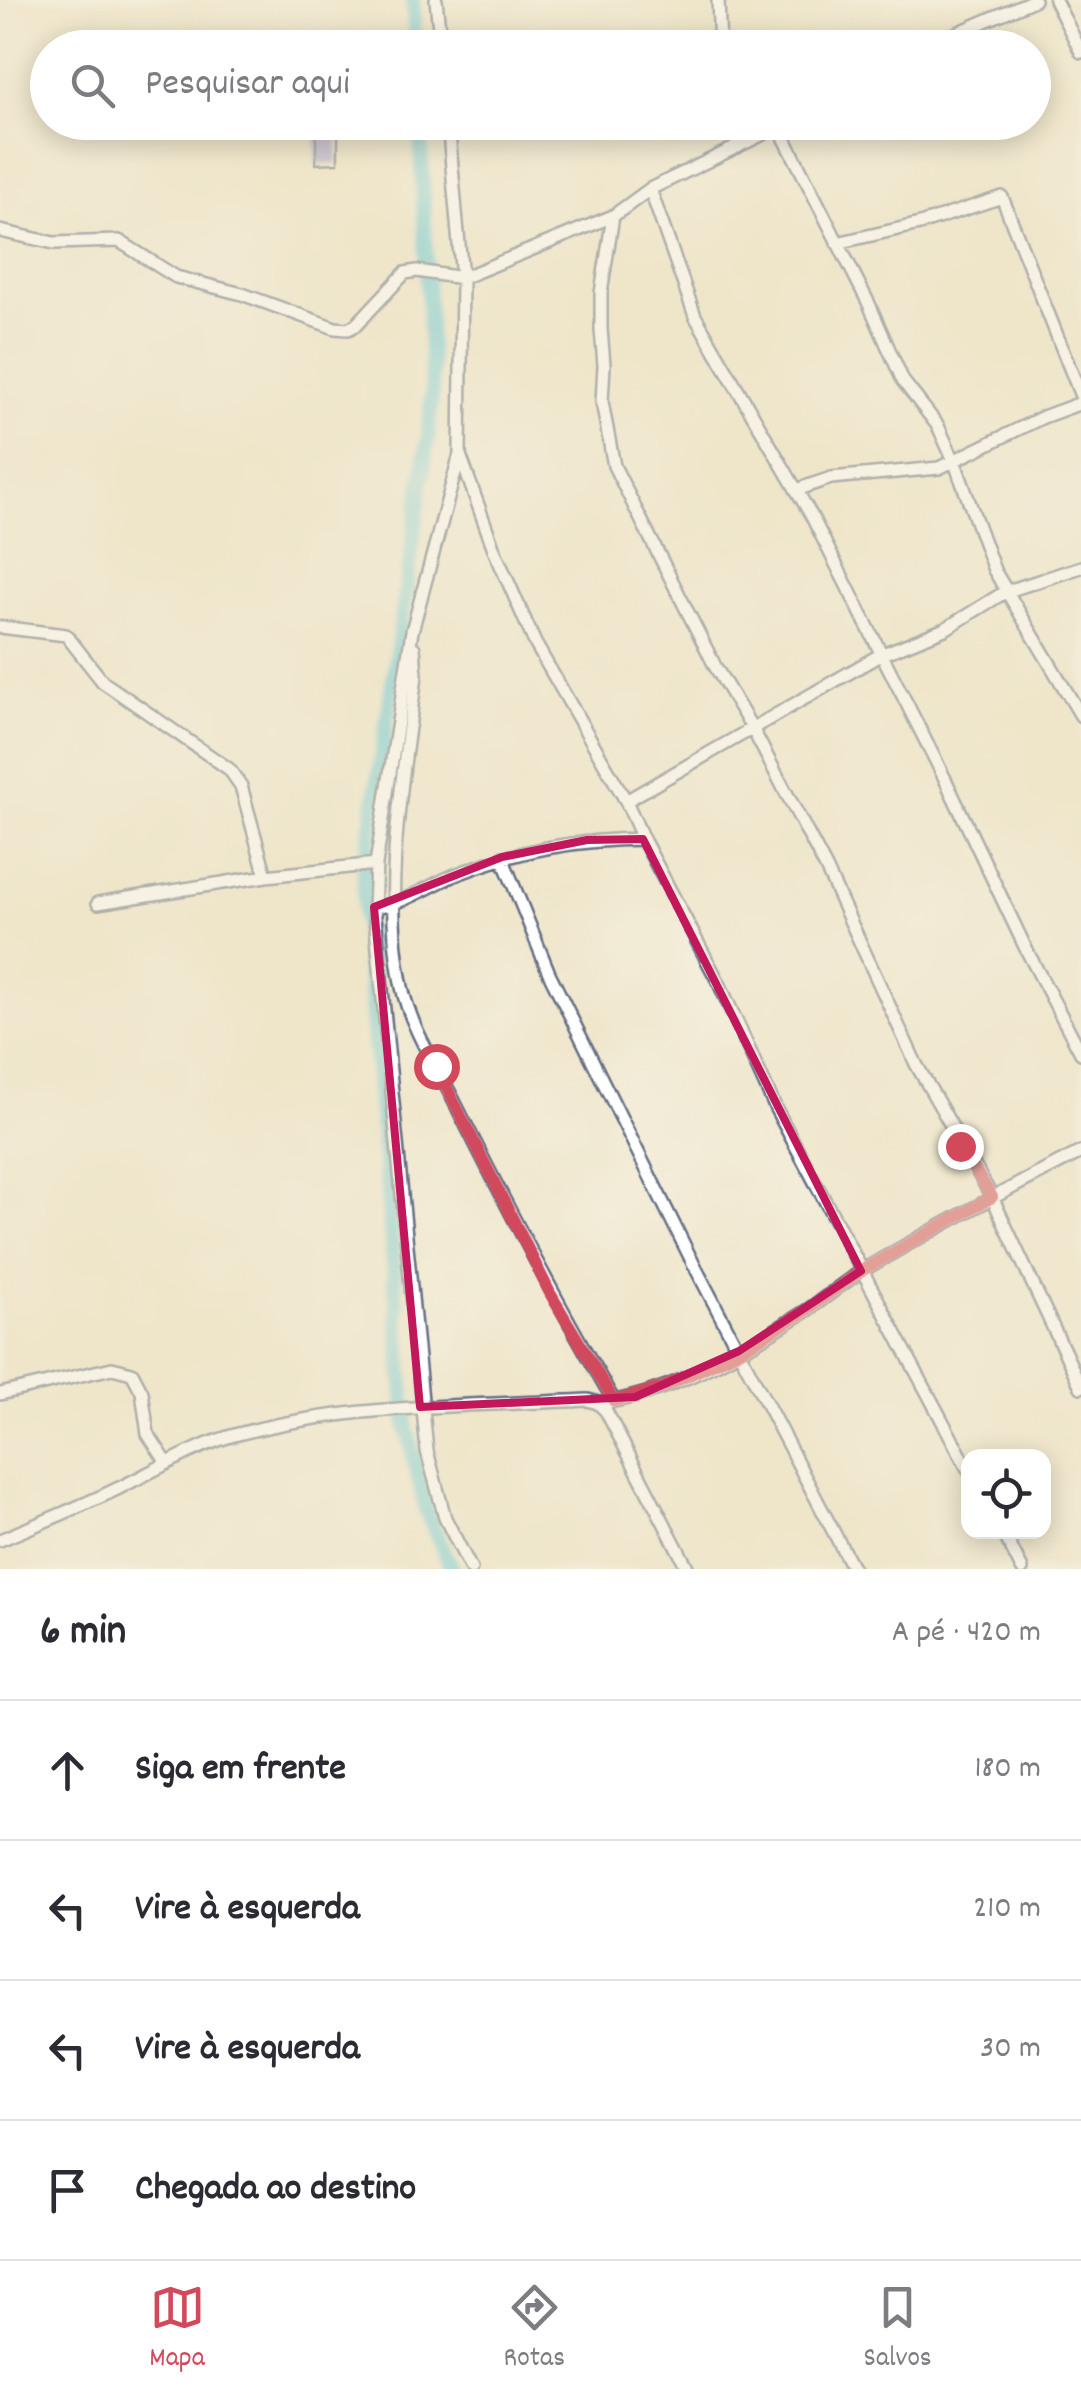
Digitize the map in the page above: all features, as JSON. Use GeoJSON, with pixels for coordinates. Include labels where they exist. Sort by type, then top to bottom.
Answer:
{"type":"FeatureCollection","features":[{"type":"Feature","properties":{"kind":"street"},"geometry":{"type":"LineString","coordinates":[[436,0],[439,30]]}},
{"type":"Feature","properties":{"kind":"street"},"geometry":{"type":"LineString","coordinates":[[718,0],[719,30]]}},
{"type":"Feature","properties":{"kind":"street"},"geometry":{"type":"LineString","coordinates":[[964,30],[1034,0]]}},
{"type":"Feature","properties":{"kind":"street"},"geometry":{"type":"LineString","coordinates":[[1055,0],[1081,52]]}},
{"type":"Feature","properties":{"kind":"street"},"geometry":{"type":"LineString","coordinates":[[450,140],[462,278],[460,454],[412,631],[376,864],[374,907],[420,1407],[436,1491],[470,1569]]}},
{"type":"Feature","properties":{"kind":"street"},"geometry":{"type":"LineString","coordinates":[[736,140],[738,147]]}},
{"type":"Feature","properties":{"kind":"street"},"geometry":{"type":"LineString","coordinates":[[0,231],[54,242],[119,240],[176,277],[242,294],[342,330],[356,325],[410,271],[462,278],[613,216],[650,188],[753,140]]}},
{"type":"Feature","properties":{"kind":"street"},"geometry":{"type":"LineString","coordinates":[[791,140],[904,381],[938,426],[1005,592],[1030,627],[1081,716]]}},
{"type":"Feature","properties":{"kind":"street"},"geometry":{"type":"LineString","coordinates":[[650,188],[695,316],[796,490],[1081,1053]]}},
{"type":"Feature","properties":{"kind":"street"},"geometry":{"type":"LineString","coordinates":[[796,490],[831,478],[939,468],[955,463],[1081,399],[1002,197],[920,224],[837,243]]}},
{"type":"Feature","properties":{"kind":"street"},"geometry":{"type":"LineString","coordinates":[[613,216],[601,311],[602,402],[614,466],[690,619],[826,868],[916,1064],[992,1197],[1081,1387]]}},
{"type":"Feature","properties":{"kind":"street"},"geometry":{"type":"LineString","coordinates":[[460,454],[495,552],[536,642],[626,800],[642,839],[719,983],[776,1110],[961,1456]]}},
{"type":"Feature","properties":{"kind":"street"},"geometry":{"type":"LineString","coordinates":[[626,800],[880,655],[944,629],[1005,592],[1081,566]]}},
{"type":"Feature","properties":{"kind":"street"},"geometry":{"type":"LineString","coordinates":[[0,627],[66,635],[103,682],[230,770],[241,786],[266,876]]}},
{"type":"Feature","properties":{"kind":"street"},"geometry":{"type":"LineString","coordinates":[[412,631],[416,675],[402,792],[395,905],[402,986],[415,1023],[550,1293],[614,1401]]}},
{"type":"Feature","properties":{"kind":"street"},"geometry":{"type":"LineString","coordinates":[[374,907],[395,905],[440,880],[502,857],[587,840],[642,839]]}},
{"type":"Feature","properties":{"kind":"street"},"geometry":{"type":"LineString","coordinates":[[502,857],[548,973],[852,1569]]}},
{"type":"Feature","properties":{"kind":"street"},"geometry":{"type":"LineString","coordinates":[[98,903],[266,876],[376,864]]}},
{"type":"Feature","properties":{"kind":"street"},"geometry":{"type":"LineString","coordinates":[[0,1540],[234,1435],[280,1424],[420,1407],[588,1400],[598,1403],[664,1387],[739,1351],[804,1312],[861,1271],[1081,1152]]}},
{"type":"Feature","properties":{"kind":"street"},"geometry":{"type":"LineString","coordinates":[[0,1394],[112,1368],[132,1373],[142,1392],[148,1434],[167,1463]]}},
{"type":"Feature","properties":{"kind":"street"},"geometry":{"type":"LineString","coordinates":[[598,1403],[606,1411],[688,1569]]}},
{"type":"Feature","properties":{"kind":"street"},"geometry":{"type":"LineString","coordinates":[[1007,1539],[1022,1569]]}},
{"type":"Feature","properties":{"kind":"highlighted area"},"geometry":{"type":"Polygon","coordinates":[[[643,839],[861,1271],[739,1351],[635,1397],[420,1407],[374,907],[502,857],[587,840],[643,839]]]}},
{"type":"Feature","properties":{"kind":"building"},"geometry":{"type":"Polygon","coordinates":[[[316,140],[338,140],[338,163],[316,164],[316,140]]]}},
{"type":"Feature","properties":{"kind":"waterway"},"geometry":{"type":"LineString","coordinates":[[413,0],[414,30]]}},
{"type":"Feature","properties":{"kind":"waterway"},"geometry":{"type":"LineString","coordinates":[[421,140],[432,391],[364,875],[364,917],[407,1429],[426,1512],[452,1569]]}},
{"type":"Feature","properties":{"kind":"route"},"geometry":{"type":"LineString","coordinates":[[436,1066],[550,1293],[614,1401],[664,1387],[739,1351],[804,1312],[861,1271],[992,1197],[960,1146]]}}]}
